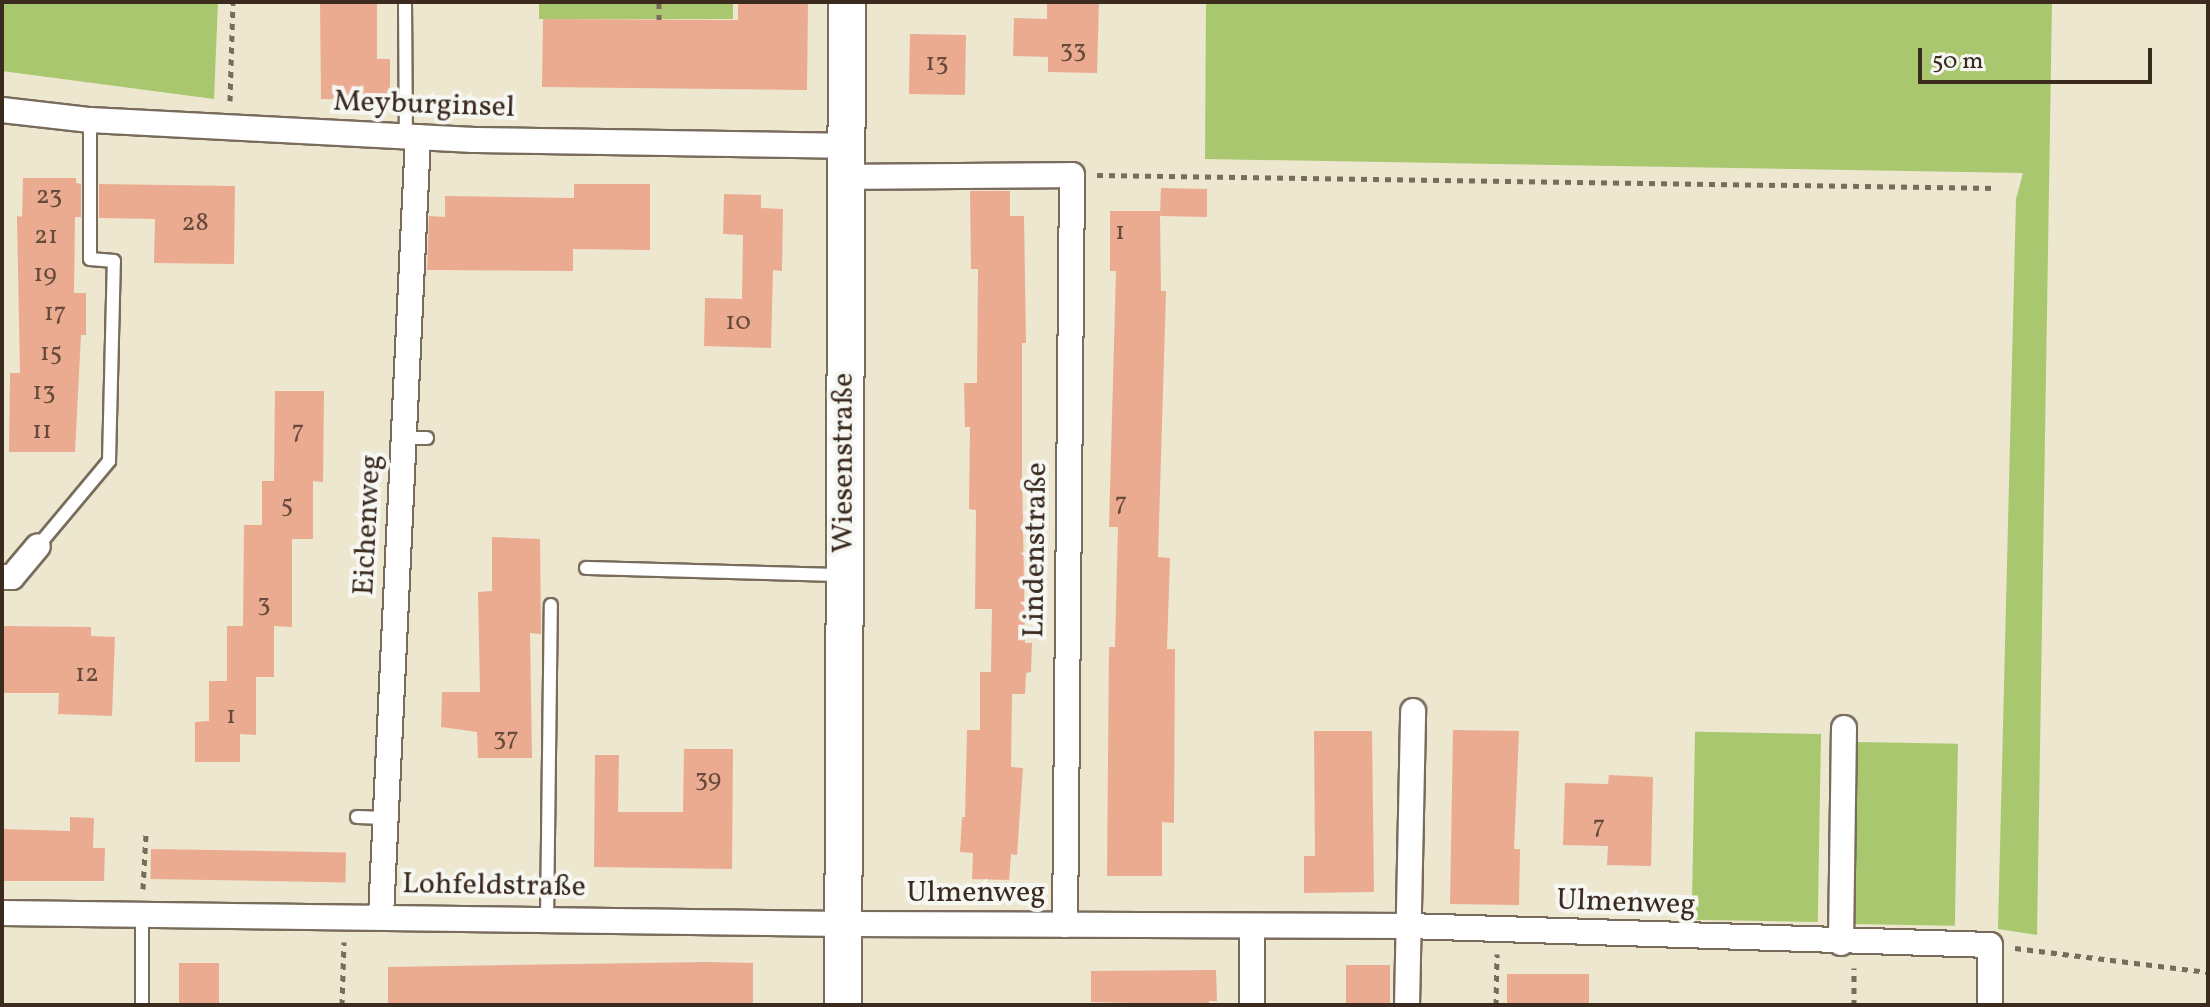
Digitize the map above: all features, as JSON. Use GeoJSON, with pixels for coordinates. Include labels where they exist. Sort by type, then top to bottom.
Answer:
{"type":"FeatureCollection","features":[{"type":"Feature","properties":{"kind":"main road","name":"Wiesenstraße"},"geometry":{"type":"LineString","coordinates":[[843,1005],[847,2]]}},
{"type":"Feature","properties":{"kind":"street","name":"Meyburginsel"},"geometry":{"type":"LineString","coordinates":[[2,110],[90,120],[1072,175]]}},
{"type":"Feature","properties":{"kind":"street","name":"Eichenweg"},"geometry":{"type":"LineString","coordinates":[[381,916],[385,818],[416,438],[412,137]]}},
{"type":"Feature","properties":{"kind":"street","name":"Lindenstraße"},"geometry":{"type":"LineString","coordinates":[[1065,925],[1072,175]]}},
{"type":"Feature","properties":{"kind":"street"},"geometry":{"type":"LineString","coordinates":[[2,577],[12,577],[38,546]]}},
{"type":"Feature","properties":{"kind":"street"},"geometry":{"type":"LineString","coordinates":[[1407,1005],[1413,711]]}},
{"type":"Feature","properties":{"kind":"street"},"geometry":{"type":"LineString","coordinates":[[1844,728],[1848,943]]}},
{"type":"Feature","properties":{"kind":"street","name":"Lohfeldstraße"},"geometry":{"type":"LineString","coordinates":[[2,913],[844,924]]}},
{"type":"Feature","properties":{"kind":"street","name":"Ulmenweg"},"geometry":{"type":"LineString","coordinates":[[844,924],[1408,926],[1848,943],[1990,945]]}},
{"type":"Feature","properties":{"kind":"street"},"geometry":{"type":"LineString","coordinates":[[1252,926],[1252,1005]]}},
{"type":"Feature","properties":{"kind":"street"},"geometry":{"type":"LineString","coordinates":[[1990,945],[1990,1005]]}},
{"type":"Feature","properties":{"kind":"lane"},"geometry":{"type":"LineString","coordinates":[[405,2],[412,137]]}},
{"type":"Feature","properties":{"kind":"lane"},"geometry":{"type":"LineString","coordinates":[[38,546],[109,461],[114,261],[90,259],[90,120]]}},
{"type":"Feature","properties":{"kind":"lane"},"geometry":{"type":"LineString","coordinates":[[586,568],[843,576]]}},
{"type":"Feature","properties":{"kind":"lane"},"geometry":{"type":"LineString","coordinates":[[547,919],[551,605]]}},
{"type":"Feature","properties":{"kind":"lane"},"geometry":{"type":"LineString","coordinates":[[357,817],[385,818]]}},
{"type":"Feature","properties":{"kind":"lane"},"geometry":{"type":"LineString","coordinates":[[142,913],[142,1005]]}},
{"type":"Feature","properties":{"kind":"path"},"geometry":{"type":"LineString","coordinates":[[229,128],[233,2]]}},
{"type":"Feature","properties":{"kind":"path"},"geometry":{"type":"LineString","coordinates":[[659,2],[659,20]]}},
{"type":"Feature","properties":{"kind":"path"},"geometry":{"type":"LineString","coordinates":[[1072,175],[1997,188]]}},
{"type":"Feature","properties":{"kind":"path"},"geometry":{"type":"LineString","coordinates":[[142,913],[146,834]]}},
{"type":"Feature","properties":{"kind":"path"},"geometry":{"type":"LineString","coordinates":[[342,1005],[343,916]]}},
{"type":"Feature","properties":{"kind":"path"},"geometry":{"type":"LineString","coordinates":[[1496,1005],[1497,930]]}},
{"type":"Feature","properties":{"kind":"path"},"geometry":{"type":"LineString","coordinates":[[1848,943],[1854,1005]]}},
{"type":"Feature","properties":{"kind":"path"},"geometry":{"type":"LineString","coordinates":[[1990,945],[2208,972]]}},
{"type":"Feature","properties":{"kind":"green space"},"geometry":{"type":"Polygon","coordinates":[[[2,2],[218,2],[214,99],[2,71],[2,2]]]}},
{"type":"Feature","properties":{"kind":"green space"},"geometry":{"type":"Polygon","coordinates":[[[539,2],[733,2],[733,19],[539,19],[539,2]]]}},
{"type":"Feature","properties":{"kind":"green space"},"geometry":{"type":"Polygon","coordinates":[[[1206,2],[2052,2],[2037,935],[1998,929],[2016,199],[2023,173],[1205,159],[1206,2]]]}},
{"type":"Feature","properties":{"kind":"green space"},"geometry":{"type":"Polygon","coordinates":[[[1695,732],[1821,734],[1818,922],[1692,920],[1695,732]]]}},
{"type":"Feature","properties":{"kind":"green space"},"geometry":{"type":"Polygon","coordinates":[[[1854,742],[1958,744],[1955,926],[1851,924],[1854,742]]]}},
{"type":"Feature","properties":{"kind":"building"},"geometry":{"type":"Polygon","coordinates":[[[320,2],[377,2],[377,59],[390,59],[390,100],[321,99],[320,2]]]}},
{"type":"Feature","properties":{"kind":"building"},"geometry":{"type":"Polygon","coordinates":[[[738,2],[808,2],[807,90],[542,87],[543,19],[738,20],[738,2]]]}},
{"type":"Feature","properties":{"kind":"building"},"geometry":{"type":"Polygon","coordinates":[[[1047,2],[1099,2],[1097,73],[1048,72],[1048,57],[1013,56],[1014,18],[1047,19],[1047,2]]]}},
{"type":"Feature","properties":{"kind":"building"},"geometry":{"type":"Polygon","coordinates":[[[910,34],[966,35],[965,95],[909,94],[910,34]]]}},
{"type":"Feature","properties":{"kind":"building"},"geometry":{"type":"Polygon","coordinates":[[[23,178],[76,178],[76,183],[81,184],[81,217],[75,217],[74,293],[86,293],[86,335],[81,335],[75,452],[9,452],[10,373],[20,373],[17,216],[22,217],[23,178]]]}},
{"type":"Feature","properties":{"kind":"building"},"geometry":{"type":"Polygon","coordinates":[[[99,184],[235,186],[234,264],[154,263],[155,219],[99,218],[99,184]]]}},
{"type":"Feature","properties":{"kind":"building"},"geometry":{"type":"Polygon","coordinates":[[[574,184],[650,184],[650,250],[573,249],[573,271],[427,270],[429,216],[445,217],[445,196],[574,198],[574,184]]]}},
{"type":"Feature","properties":{"kind":"building"},"geometry":{"type":"Polygon","coordinates":[[[1161,188],[1207,189],[1207,217],[1160,216],[1161,291],[1166,291],[1158,557],[1170,558],[1167,649],[1175,649],[1174,823],[1162,822],[1162,876],[1107,876],[1109,647],[1115,647],[1118,527],[1109,527],[1116,271],[1110,271],[1110,211],[1160,211],[1160,215],[1161,188]]]}},
{"type":"Feature","properties":{"kind":"building"},"geometry":{"type":"Polygon","coordinates":[[[970,191],[1010,191],[1010,216],[1024,216],[1026,343],[1022,343],[1022,467],[1025,643],[1032,643],[1031,672],[1026,673],[1025,694],[1012,694],[1011,767],[1023,768],[1017,855],[1011,854],[1009,880],[972,879],[973,853],[960,852],[962,817],[965,817],[967,730],[980,730],[980,672],[991,672],[992,609],[975,609],[976,510],[969,509],[970,427],[965,427],[964,383],[977,383],[978,269],[971,269],[970,191]]]}},
{"type":"Feature","properties":{"kind":"building"},"geometry":{"type":"Polygon","coordinates":[[[724,194],[761,195],[761,208],[783,209],[782,271],[773,270],[771,348],[704,346],[705,298],[742,299],[743,235],[723,234],[724,194]]]}},
{"type":"Feature","properties":{"kind":"building"},"geometry":{"type":"Polygon","coordinates":[[[275,391],[324,391],[323,482],[313,481],[313,539],[292,539],[292,627],[274,626],[274,677],[256,677],[256,735],[240,734],[240,762],[195,762],[195,722],[209,721],[209,681],[227,681],[227,626],[243,626],[244,525],[262,525],[262,481],[274,481],[275,391]]]}},
{"type":"Feature","properties":{"kind":"building"},"geometry":{"type":"Polygon","coordinates":[[[492,537],[540,539],[541,634],[530,633],[532,758],[478,758],[477,732],[441,727],[442,692],[480,692],[478,592],[492,591],[492,537]]]}},
{"type":"Feature","properties":{"kind":"building"},"geometry":{"type":"Polygon","coordinates":[[[2,626],[91,627],[91,636],[115,637],[112,716],[58,714],[59,693],[2,693],[2,626]]]}},
{"type":"Feature","properties":{"kind":"building"},"geometry":{"type":"Polygon","coordinates":[[[1453,730],[1519,731],[1514,849],[1520,849],[1519,905],[1450,904],[1453,730]]]}},
{"type":"Feature","properties":{"kind":"building"},"geometry":{"type":"Polygon","coordinates":[[[1314,731],[1372,731],[1374,892],[1304,893],[1304,856],[1315,856],[1314,731]]]}},
{"type":"Feature","properties":{"kind":"building"},"geometry":{"type":"Polygon","coordinates":[[[684,749],[733,749],[732,869],[594,867],[595,755],[619,755],[618,812],[683,812],[684,749]]]}},
{"type":"Feature","properties":{"kind":"building"},"geometry":{"type":"Polygon","coordinates":[[[1609,775],[1653,777],[1651,866],[1607,865],[1608,846],[1563,845],[1565,783],[1608,784],[1609,775]]]}},
{"type":"Feature","properties":{"kind":"building"},"geometry":{"type":"Polygon","coordinates":[[[70,817],[94,818],[93,848],[105,848],[104,881],[2,881],[2,829],[70,831],[70,817]]]}},
{"type":"Feature","properties":{"kind":"building"},"geometry":{"type":"Polygon","coordinates":[[[151,849],[346,852],[345,882],[150,879],[151,849]]]}},
{"type":"Feature","properties":{"kind":"building"},"geometry":{"type":"Polygon","coordinates":[[[179,963],[219,963],[219,1005],[179,1005],[179,963]]]}},
{"type":"Feature","properties":{"kind":"building"},"geometry":{"type":"Polygon","coordinates":[[[753,963],[753,1005],[388,1005],[388,967],[753,963]]]}},
{"type":"Feature","properties":{"kind":"building"},"geometry":{"type":"Polygon","coordinates":[[[1346,965],[1390,965],[1390,1005],[1346,1005],[1346,965]]]}},
{"type":"Feature","properties":{"kind":"building"},"geometry":{"type":"Polygon","coordinates":[[[1216,970],[1217,1001],[1209,1001],[1209,1005],[1091,1002],[1091,971],[1216,970]]]}},
{"type":"Feature","properties":{"kind":"building"},"geometry":{"type":"Polygon","coordinates":[[[1507,974],[1589,974],[1589,1005],[1507,1005],[1507,974]]]}}]}
